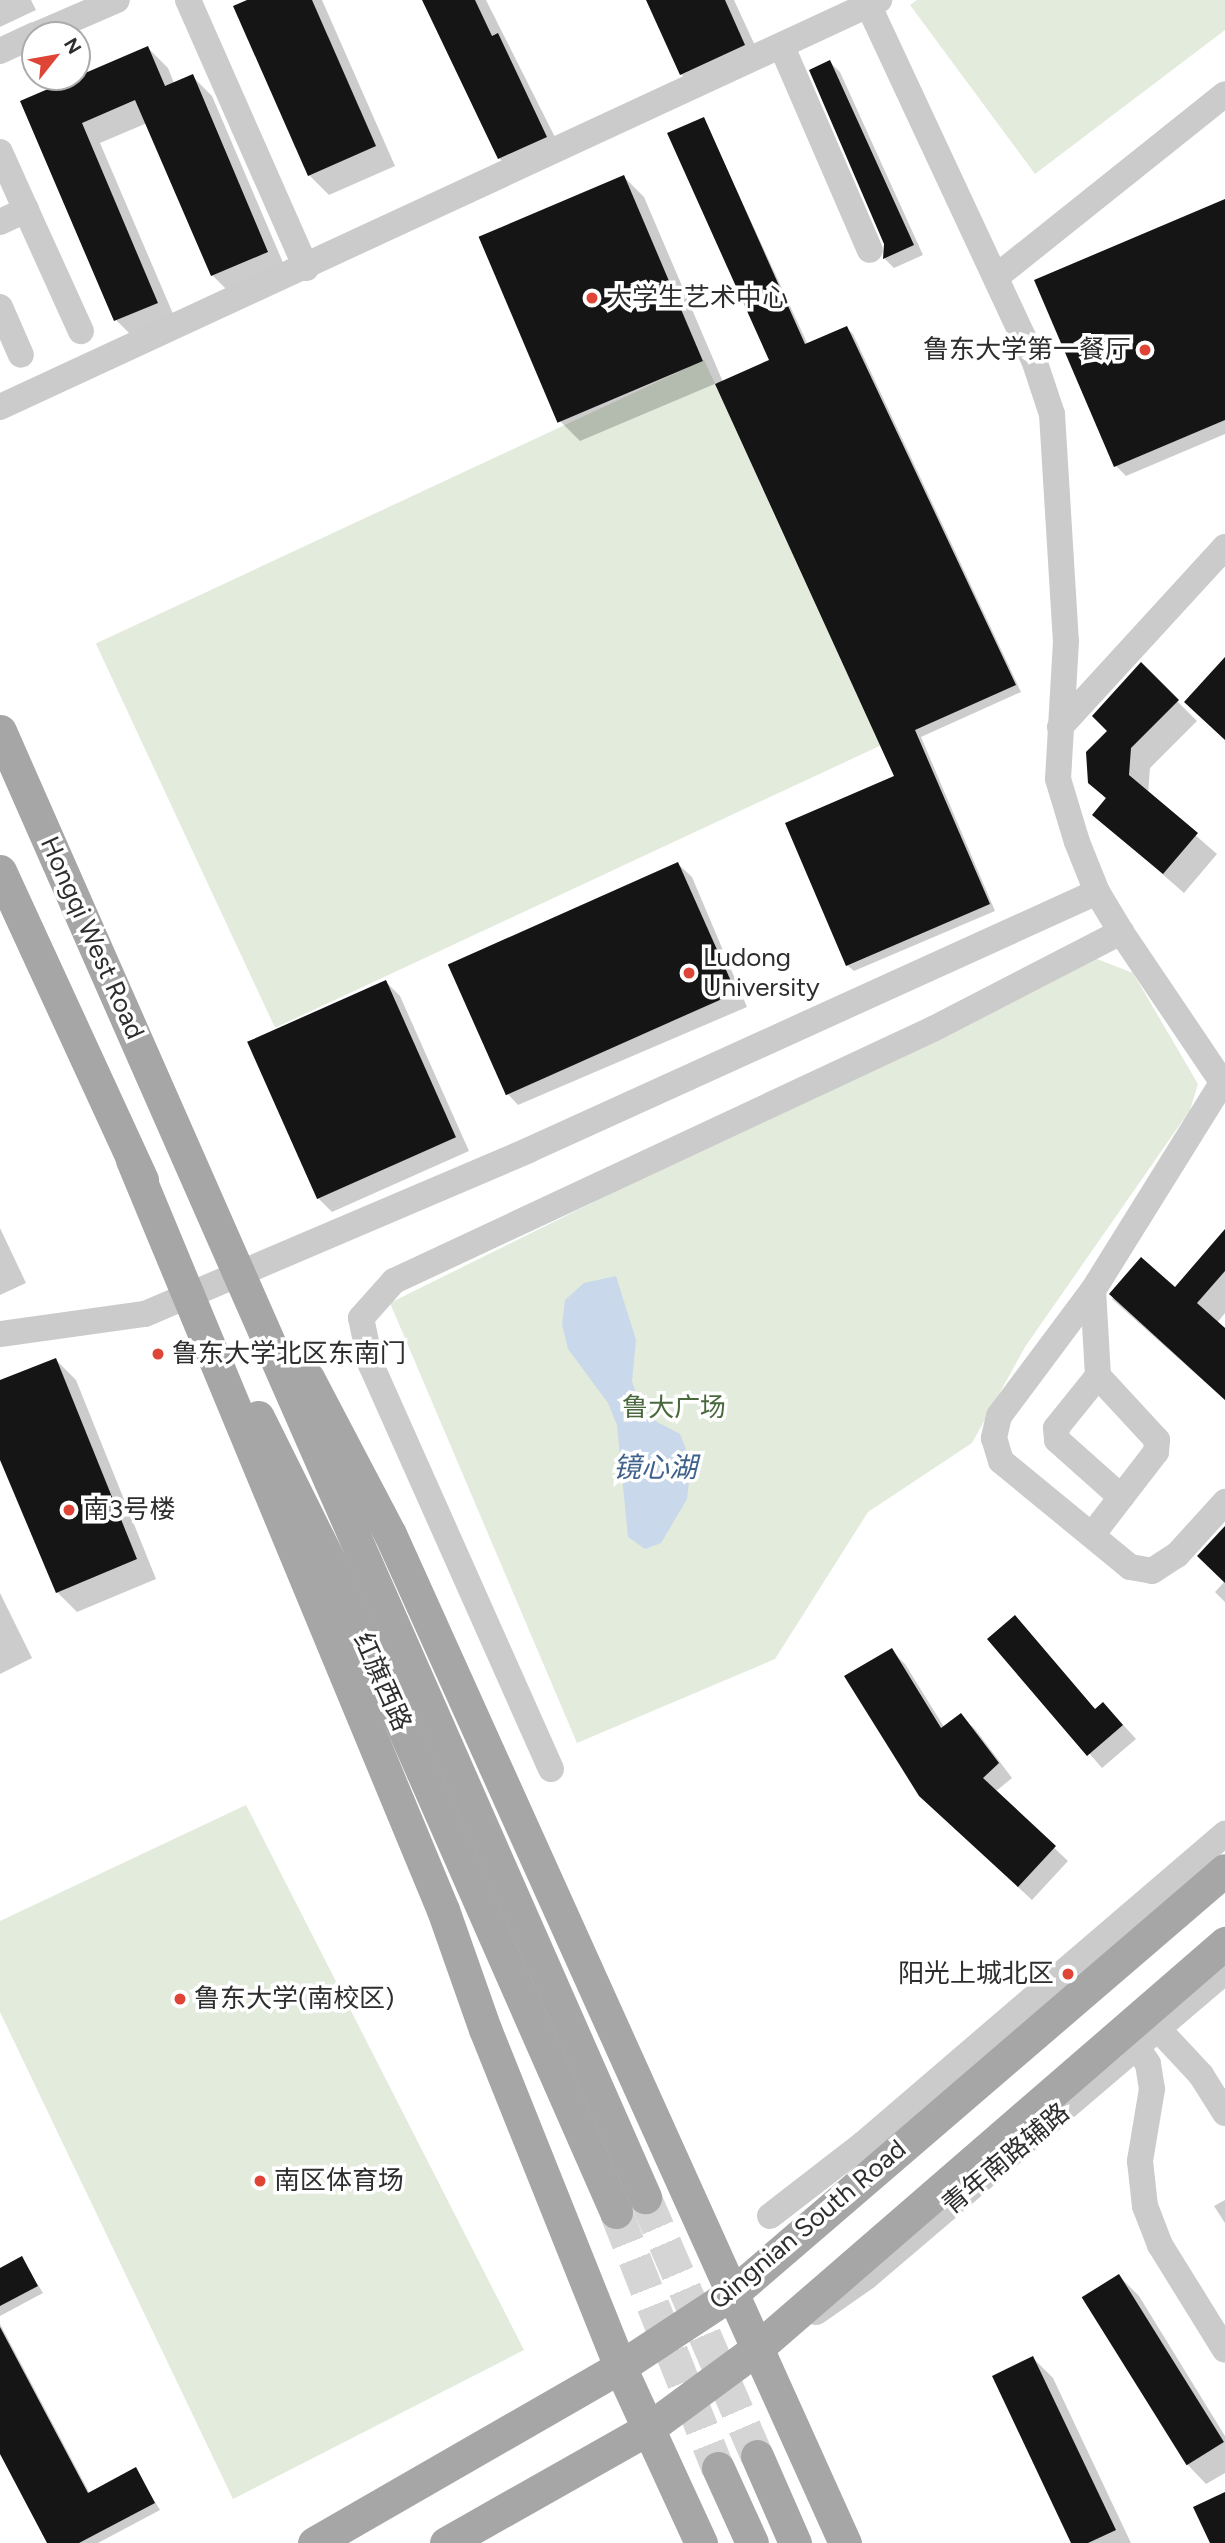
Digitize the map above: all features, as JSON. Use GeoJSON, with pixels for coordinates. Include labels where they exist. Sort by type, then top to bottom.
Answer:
{"type":"FeatureCollection","features":[{"type":"Feature","properties":{"kind":"main road","name":"Hongqi West Road"},"geometry":{"type":"LineString","coordinates":[[0,732],[184,1144]]}},
{"type":"Feature","properties":{"kind":"main road","name":"Hongqi West Road"},"geometry":{"type":"LineString","coordinates":[[0,871],[132,1160]]}},
{"type":"Feature","properties":{"kind":"main road","name":"红旗西路"},"geometry":{"type":"LineString","coordinates":[[184,1144],[645,2197]]}},
{"type":"Feature","properties":{"kind":"main road"},"geometry":{"type":"LineString","coordinates":[[184,1144],[390,1534],[734,2292],[766,2341],[845,2543]]}},
{"type":"Feature","properties":{"kind":"main road","name":"红旗西路"},"geometry":{"type":"LineString","coordinates":[[132,1160],[331,1564],[616,2212]]}},
{"type":"Feature","properties":{"kind":"main road"},"geometry":{"type":"LineString","coordinates":[[132,1160],[443,1910],[485,2029],[620,2367],[701,2543]]}},
{"type":"Feature","properties":{"kind":"main road","name":"Qingnian South Road"},"geometry":{"type":"LineString","coordinates":[[314,2543],[620,2367],[734,2292],[1225,1870]]}},
{"type":"Feature","properties":{"kind":"main road"},"geometry":{"type":"LineString","coordinates":[[446,2543],[649,2428],[766,2341],[1127,2044],[1225,1943]]}},
{"type":"Feature","properties":{"kind":"main road"},"geometry":{"type":"LineString","coordinates":[[757,2456],[796,2543]]}},
{"type":"Feature","properties":{"kind":"main road"},"geometry":{"type":"LineString","coordinates":[[718,2468],[751,2543]]}},
{"type":"Feature","properties":{"kind":"lane"},"geometry":{"type":"LineString","coordinates":[[59,21],[83,7],[117,0]]}},
{"type":"Feature","properties":{"kind":"lane"},"geometry":{"type":"LineString","coordinates":[[188,0],[306,268]]}},
{"type":"Feature","properties":{"kind":"lane"},"geometry":{"type":"LineString","coordinates":[[0,407],[782,47],[872,2],[1034,360],[1052,414],[1066,641],[1058,779],[1097,892],[1121,932],[1222,1076],[1093,1290],[999,1416],[994,1438],[1002,1461],[1130,1567],[1152,1571],[1177,1555],[1225,1502]]}},
{"type":"Feature","properties":{"kind":"lane"},"geometry":{"type":"LineString","coordinates":[[0,51],[21,41]]}},
{"type":"Feature","properties":{"kind":"lane"},"geometry":{"type":"LineString","coordinates":[[782,47],[870,250]]}},
{"type":"Feature","properties":{"kind":"lane"},"geometry":{"type":"LineString","coordinates":[[996,277],[1225,94]]}},
{"type":"Feature","properties":{"kind":"lane"},"geometry":{"type":"LineString","coordinates":[[0,152],[81,331]]}},
{"type":"Feature","properties":{"kind":"lane"},"geometry":{"type":"LineString","coordinates":[[0,222],[26,210]]}},
{"type":"Feature","properties":{"kind":"lane"},"geometry":{"type":"LineString","coordinates":[[0,307],[21,355]]}},
{"type":"Feature","properties":{"kind":"lane"},"geometry":{"type":"LineString","coordinates":[[1060,727],[1225,547]]}},
{"type":"Feature","properties":{"kind":"lane"},"geometry":{"type":"LineString","coordinates":[[9,1332],[145,1314],[529,1150],[1097,892]]}},
{"type":"Feature","properties":{"kind":"lane"},"geometry":{"type":"LineString","coordinates":[[551,1769],[371,1365],[360,1318],[394,1281],[933,1029],[1121,932]]}},
{"type":"Feature","properties":{"kind":"lane"},"geometry":{"type":"LineString","coordinates":[[1092,1535],[1156,1452],[1157,1440],[1098,1376],[1093,1290]]}},
{"type":"Feature","properties":{"kind":"lane"},"geometry":{"type":"LineString","coordinates":[[1098,1376],[1056,1428],[1057,1440],[1121,1497]]}},
{"type":"Feature","properties":{"kind":"lane"},"geometry":{"type":"LineString","coordinates":[[769,2216],[863,2144],[1225,1833]]}},
{"type":"Feature","properties":{"kind":"lane"},"geometry":{"type":"LineString","coordinates":[[1225,1972],[1151,2022],[1200,2075],[1225,2113]]}},
{"type":"Feature","properties":{"kind":"lane"},"geometry":{"type":"LineString","coordinates":[[1127,2044],[1148,2064],[1152,2089],[1140,2161],[1144,2206],[1160,2245],[1225,2350]]}},
{"type":"Feature","properties":{"kind":"green space"},"geometry":{"type":"Polygon","coordinates":[[[917,0],[1225,0],[1225,30],[1035,174],[910,5],[917,0]]]}},
{"type":"Feature","properties":{"kind":"green space"},"geometry":{"type":"Polygon","coordinates":[[[704,360],[883,744],[275,1028],[96,644],[704,360]]]}},
{"type":"Feature","properties":{"kind":"green space","name":"鲁大广场"},"geometry":{"type":"Polygon","coordinates":[[[1097,959],[1133,973],[1198,1084],[1190,1110],[1025,1347],[972,1443],[868,1512],[775,1659],[577,1743],[390,1303],[1074,964],[1097,959]]]}},
{"type":"Feature","properties":{"kind":"green space","name":"南区体育场"},"geometry":{"type":"Polygon","coordinates":[[[246,1805],[524,2350],[233,2499],[0,2012],[0,1921],[246,1805]]]}},
{"type":"Feature","properties":{"kind":"water","name":"镜心湖"},"geometry":{"type":"Polygon","coordinates":[[[616,1276],[636,1340],[632,1381],[640,1405],[657,1422],[680,1434],[691,1462],[687,1499],[661,1543],[645,1549],[628,1537],[617,1425],[608,1403],[568,1349],[562,1325],[565,1300],[584,1283],[616,1276]]]}},
{"type":"Feature","properties":{"kind":"building"},"geometry":{"type":"Polygon","coordinates":[[[247,0],[312,0],[376,146],[308,176],[233,6],[247,0]]]}},
{"type":"Feature","properties":{"kind":"building"},"geometry":{"type":"Polygon","coordinates":[[[422,0],[475,0],[492,36],[498,33],[547,137],[498,159],[422,0]]]}},
{"type":"Feature","properties":{"kind":"building"},"geometry":{"type":"Polygon","coordinates":[[[646,0],[725,0],[745,45],[680,75],[646,0]]]}},
{"type":"Feature","properties":{"kind":"building"},"geometry":{"type":"Polygon","coordinates":[[[148,46],[165,86],[193,74],[268,252],[211,276],[135,100],[82,123],[158,303],[114,321],[20,101],[43,91],[91,91],[91,70],[148,46]]]}},
{"type":"Feature","properties":{"kind":"building"},"geometry":{"type":"Polygon","coordinates":[[[830,60],[914,245],[883,259],[884,244],[809,70],[830,60]]]}},
{"type":"Feature","properties":{"kind":"building"},"geometry":{"type":"Polygon","coordinates":[[[704,117],[805,344],[847,326],[1016,685],[915,730],[990,904],[846,966],[785,823],[894,776],[715,384],[769,360],[667,133],[704,117]]]}},
{"type":"Feature","properties":{"kind":"building","name":"大学生艺术中心"},"geometry":{"type":"Polygon","coordinates":[[[624,175],[703,361],[557,423],[479,237],[624,175]]]}},
{"type":"Feature","properties":{"kind":"building","name":"鲁东大学第一餐厅"},"geometry":{"type":"Polygon","coordinates":[[[1225,199],[1225,420],[1114,467],[1034,280],[1225,199]]]}},
{"type":"Feature","properties":{"kind":"building"},"geometry":{"type":"Polygon","coordinates":[[[1225,657],[1225,740],[1184,702],[1225,657]]]}},
{"type":"Feature","properties":{"kind":"building"},"geometry":{"type":"Polygon","coordinates":[[[1141,662],[1179,700],[1131,748],[1129,775],[1198,833],[1163,874],[1092,815],[1106,798],[1088,783],[1086,752],[1107,731],[1092,716],[1141,662]]]}},
{"type":"Feature","properties":{"kind":"building"},"geometry":{"type":"Polygon","coordinates":[[[678,862],[736,993],[506,1095],[448,964],[678,862]]]}},
{"type":"Feature","properties":{"kind":"building"},"geometry":{"type":"Polygon","coordinates":[[[386,980],[456,1137],[317,1199],[247,1042],[386,980]]]}},
{"type":"Feature","properties":{"kind":"building"},"geometry":{"type":"Polygon","coordinates":[[[1225,1229],[1225,1271],[1197,1303],[1225,1328],[1225,1400],[1109,1294],[1141,1257],[1175,1287],[1225,1229]]]}},
{"type":"Feature","properties":{"kind":"building","name":"南3号楼"},"geometry":{"type":"Polygon","coordinates":[[[56,1358],[137,1559],[56,1593],[0,1460],[0,1380],[56,1358]]]}},
{"type":"Feature","properties":{"kind":"building"},"geometry":{"type":"Polygon","coordinates":[[[1225,1526],[1225,1583],[1197,1556],[1225,1526]]]}},
{"type":"Feature","properties":{"kind":"building"},"geometry":{"type":"Polygon","coordinates":[[[1015,1615],[1095,1709],[1103,1702],[1123,1725],[1087,1756],[987,1639],[1015,1615]]]}},
{"type":"Feature","properties":{"kind":"building"},"geometry":{"type":"Polygon","coordinates":[[[892,1648],[941,1728],[961,1713],[999,1763],[983,1778],[1056,1846],[1018,1887],[919,1796],[844,1676],[892,1648]]]}},
{"type":"Feature","properties":{"kind":"building"},"geometry":{"type":"Polygon","coordinates":[[[22,2256],[38,2286],[0,2306],[0,2268],[22,2256]]]}},
{"type":"Feature","properties":{"kind":"building"},"geometry":{"type":"Polygon","coordinates":[[[1119,2274],[1224,2442],[1187,2465],[1082,2297],[1119,2274]]]}},
{"type":"Feature","properties":{"kind":"building"},"geometry":{"type":"Polygon","coordinates":[[[0,2327],[88,2493],[136,2467],[155,2503],[79,2543],[47,2543],[0,2454],[0,2327]]]}},
{"type":"Feature","properties":{"kind":"building"},"geometry":{"type":"Polygon","coordinates":[[[1033,2356],[1116,2530],[1088,2543],[1071,2543],[992,2376],[1033,2356]]]}},
{"type":"Feature","properties":{"kind":"building"},"geometry":{"type":"Polygon","coordinates":[[[1225,2492],[1225,2543],[1210,2543],[1193,2507],[1225,2492]]]}},
{"type":"Feature","properties":{"kind":"tunnel"},"geometry":{"type":"LineString","coordinates":[[645,2197],[757,2456]]}},
{"type":"Feature","properties":{"kind":"tunnel"},"geometry":{"type":"LineString","coordinates":[[616,2212],[718,2468]]}},
{"type":"Feature","properties":{"kind":"place","name":"大学生艺术中心"},"geometry":{"type":"Point","coordinates":[592,298]}},
{"type":"Feature","properties":{"kind":"place","name":"鲁东大学第一餐厅"},"geometry":{"type":"Point","coordinates":[1145,350]}},
{"type":"Feature","properties":{"kind":"place","name":"Ludong University"},"geometry":{"type":"Point","coordinates":[689,973]}},
{"type":"Feature","properties":{"kind":"place","name":"鲁东大学北区东南门"},"geometry":{"type":"Point","coordinates":[158,1354]}},
{"type":"Feature","properties":{"kind":"place","name":"南3号楼"},"geometry":{"type":"Point","coordinates":[69,1510]}},
{"type":"Feature","properties":{"kind":"place","name":"阳光上城北区"},"geometry":{"type":"Point","coordinates":[1068,1974]}},
{"type":"Feature","properties":{"kind":"place","name":"鲁东大学(南校区)"},"geometry":{"type":"Point","coordinates":[180,1999]}},
{"type":"Feature","properties":{"kind":"place","name":"南区体育场"},"geometry":{"type":"Point","coordinates":[260,2181]}}]}
